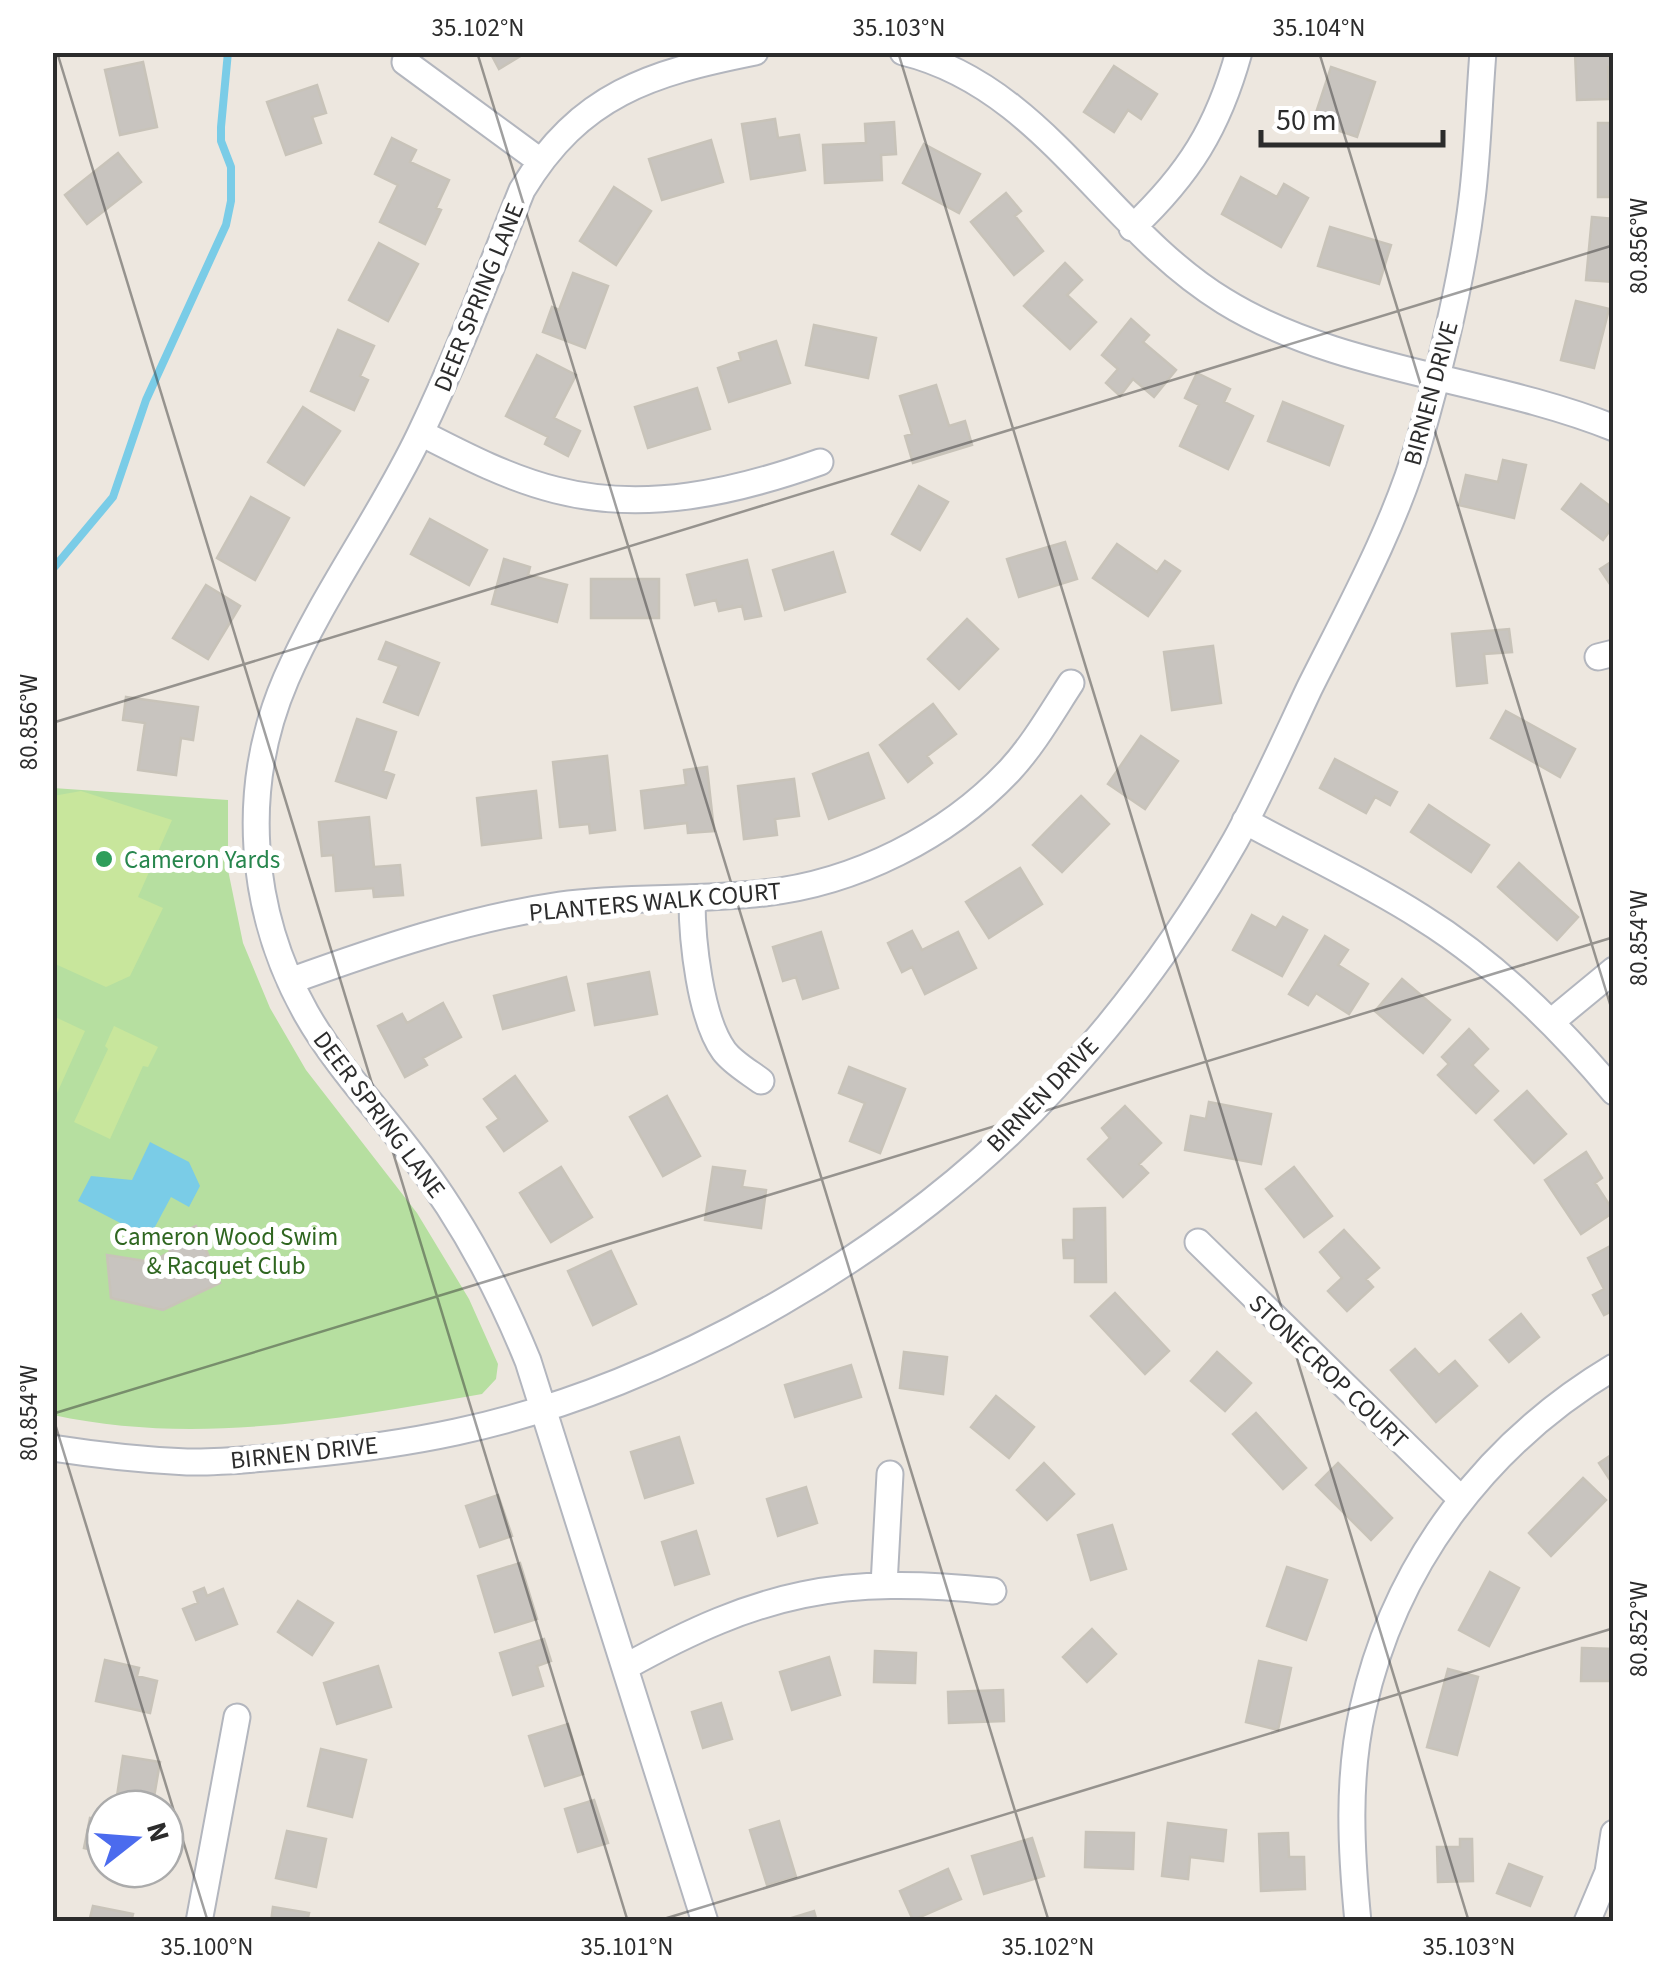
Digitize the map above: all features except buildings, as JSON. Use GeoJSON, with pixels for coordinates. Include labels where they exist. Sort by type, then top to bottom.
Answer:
{"type":"FeatureCollection","features":[{"type":"Feature","properties":{"kind":"street","name":"DEER SPRING LANE"},"geometry":{"type":"LineString","coordinates":[[705,1922],[544,1408],[510,1317],[478,1254],[412,1154],[333,1056],[290,980],[265,914],[257,866],[256,818],[269,729],[295,660],[421,433],[522,190],[540,160],[574,124],[628,88],[668,72],[755,52]]}},
{"type":"Feature","properties":{"kind":"street"},"geometry":{"type":"LineString","coordinates":[[903,52],[940,63],[980,83],[1041,130],[1132,228],[1174,267],[1224,302],[1324,346],[1614,428]]}},
{"type":"Feature","properties":{"kind":"street"},"geometry":{"type":"LineString","coordinates":[[1132,228],[1164,198],[1206,141],[1226,98],[1238,52]]}},
{"type":"Feature","properties":{"kind":"street","name":"BIRNEN DRIVE"},"geometry":{"type":"LineString","coordinates":[[1474,52],[1478,115]]}},
{"type":"Feature","properties":{"kind":"street","name":"BIRNEN DRIVE"},"geometry":{"type":"LineString","coordinates":[[52,1448],[120,1458],[224,1461],[343,1450],[454,1433],[544,1408],[671,1358],[769,1310],[860,1253],[967,1170],[1033,1111],[1092,1044],[1176,933],[1244,822],[1374,553],[1415,456],[1458,287],[1467,232],[1483,52]]}},
{"type":"Feature","properties":{"kind":"street"},"geometry":{"type":"LineString","coordinates":[[405,62],[540,160]]}},
{"type":"Feature","properties":{"kind":"street"},"geometry":{"type":"LineString","coordinates":[[421,433],[499,470],[552,489],[600,498],[656,500],[715,494],[763,483],[820,462]]}},
{"type":"Feature","properties":{"kind":"street","name":"PLANTERS WALK COURT"},"geometry":{"type":"LineString","coordinates":[[290,980],[396,942],[476,920],[591,902],[692,899],[800,888],[849,874],[951,822],[1010,770],[1071,683]]}},
{"type":"Feature","properties":{"kind":"street"},"geometry":{"type":"LineString","coordinates":[[1244,822],[1420,916],[1472,953],[1551,1022],[1614,1092]]}},
{"type":"Feature","properties":{"kind":"street"},"geometry":{"type":"LineString","coordinates":[[692,899],[700,983],[722,1048],[761,1081]]}},
{"type":"Feature","properties":{"kind":"street"},"geometry":{"type":"LineString","coordinates":[[1551,1022],[1614,970]]}},
{"type":"Feature","properties":{"kind":"street","name":"STONECROP COURT"},"geometry":{"type":"LineString","coordinates":[[1198,1242],[1461,1498]]}},
{"type":"Feature","properties":{"kind":"street"},"geometry":{"type":"LineString","coordinates":[[1358,1922],[1352,1867],[1353,1788],[1362,1709],[1378,1652],[1400,1598],[1429,1544],[1486,1468],[1538,1420],[1614,1367]]}},
{"type":"Feature","properties":{"kind":"street"},"geometry":{"type":"LineString","coordinates":[[884,1585],[890,1474]]}},
{"type":"Feature","properties":{"kind":"street"},"geometry":{"type":"LineString","coordinates":[[626,1666],[730,1614],[782,1597],[828,1588],[884,1585],[993,1591]]}},
{"type":"Feature","properties":{"kind":"street"},"geometry":{"type":"LineString","coordinates":[[199,1922],[237,1717]]}},
{"type":"Feature","properties":{"kind":"street"},"geometry":{"type":"LineString","coordinates":[[1587,1922],[1608,1872],[1614,1833]]}},
{"type":"Feature","properties":{"kind":"green space","name":"Cameron Wood Swim & Racquet Club"},"geometry":{"type":"Polygon","coordinates":[[[53,788],[228,800],[228,870],[243,943],[270,1008],[306,1070],[417,1213],[469,1299],[498,1364],[496,1379],[482,1394],[322,1420],[214,1429],[107,1424],[53,1415],[53,788]]]}},
{"type":"Feature","properties":{"kind":"green space","name":"Cameron Yards"},"geometry":{"type":"Polygon","coordinates":[[[81,791],[172,820],[138,897],[163,908],[130,976],[106,987],[53,963],[53,796],[81,791]]]}},
{"type":"Feature","properties":{"kind":"green space"},"geometry":{"type":"Polygon","coordinates":[[[53,1016],[85,1031],[53,1102],[53,1016]]]}},
{"type":"Feature","properties":{"kind":"green space"},"geometry":{"type":"Polygon","coordinates":[[[114,1026],[158,1047],[148,1067],[143,1066],[110,1139],[74,1122],[108,1049],[105,1046],[114,1026]]]}},
{"type":"Feature","properties":{"kind":"water"},"geometry":{"type":"Polygon","coordinates":[[[150,1142],[189,1162],[200,1186],[189,1207],[171,1197],[149,1238],[78,1201],[91,1176],[132,1180],[150,1142]]]}},
{"type":"Feature","properties":{"kind":"waterway"},"geometry":{"type":"LineString","coordinates":[[52,570],[113,497],[146,400],[226,225],[231,167],[221,141],[221,127],[228,52]]}},
{"type":"Feature","properties":{"kind":"place","name":"Cameron Yards"},"geometry":{"type":"Point","coordinates":[104,859]}}]}
